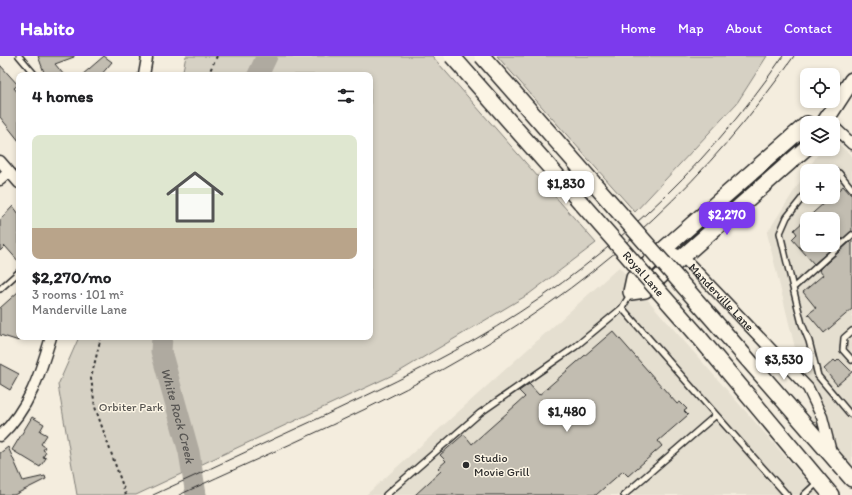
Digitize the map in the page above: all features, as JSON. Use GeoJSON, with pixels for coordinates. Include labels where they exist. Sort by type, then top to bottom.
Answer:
{"type":"FeatureCollection","features":[{"type":"Feature","properties":{"kind":"main road","name":"Royal Lane"},"geometry":{"type":"LineString","coordinates":[[452,56],[699,337],[831,495]]}},
{"type":"Feature","properties":{"kind":"main road","name":"Royal Lane"},"geometry":{"type":"LineString","coordinates":[[482,56],[832,456],[850,473]]}},
{"type":"Feature","properties":{"kind":"main road"},"geometry":{"type":"LineString","coordinates":[[829,116],[852,80]]}},
{"type":"Feature","properties":{"kind":"main road"},"geometry":{"type":"LineString","coordinates":[[631,292],[634,278],[800,130]]}},
{"type":"Feature","properties":{"kind":"main road","name":"Manderville Lane"},"geometry":{"type":"LineString","coordinates":[[631,292],[645,290],[800,153]]}},
{"type":"Feature","properties":{"kind":"street"},"geometry":{"type":"LineString","coordinates":[[145,72],[146,56]]}},
{"type":"Feature","properties":{"kind":"street"},"geometry":{"type":"LineString","coordinates":[[840,135],[852,144]]}},
{"type":"Feature","properties":{"kind":"street"},"geometry":{"type":"LineString","coordinates":[[0,161],[16,180]]}},
{"type":"Feature","properties":{"kind":"street"},"geometry":{"type":"LineString","coordinates":[[0,180],[9,172]]}},
{"type":"Feature","properties":{"kind":"street","name":"Manderville Lane"},"geometry":{"type":"LineString","coordinates":[[664,250],[683,257],[808,388],[822,417],[832,456]]}},
{"type":"Feature","properties":{"kind":"street"},"geometry":{"type":"LineString","coordinates":[[0,436],[12,425],[31,396],[50,340]]}},
{"type":"Feature","properties":{"kind":"lane"},"geometry":{"type":"LineString","coordinates":[[19,56],[32,72]]}},
{"type":"Feature","properties":{"kind":"lane"},"geometry":{"type":"LineString","coordinates":[[840,174],[852,189]]}},
{"type":"Feature","properties":{"kind":"lane"},"geometry":{"type":"LineString","coordinates":[[800,201],[787,217],[780,232],[793,288],[818,376],[851,415]]}},
{"type":"Feature","properties":{"kind":"lane"},"geometry":{"type":"LineString","coordinates":[[793,288],[852,235]]}},
{"type":"Feature","properties":{"kind":"lane"},"geometry":{"type":"LineString","coordinates":[[0,289],[16,275]]}},
{"type":"Feature","properties":{"kind":"lane"},"geometry":{"type":"LineString","coordinates":[[386,495],[480,413],[575,346],[622,308],[631,292]]}},
{"type":"Feature","properties":{"kind":"lane"},"geometry":{"type":"LineString","coordinates":[[622,308],[787,495]]}},
{"type":"Feature","properties":{"kind":"lane"},"geometry":{"type":"LineString","coordinates":[[852,332],[844,338],[843,350],[852,360]]}},
{"type":"Feature","properties":{"kind":"lane"},"geometry":{"type":"LineString","coordinates":[[624,495],[716,415]]}},
{"type":"Feature","properties":{"kind":"lane"},"geometry":{"type":"LineString","coordinates":[[804,495],[819,482]]}},
{"type":"Feature","properties":{"kind":"path"},"geometry":{"type":"LineString","coordinates":[[209,72],[217,56]]}},
{"type":"Feature","properties":{"kind":"path"},"geometry":{"type":"LineString","coordinates":[[100,340],[91,378],[95,407],[126,495]]}},
{"type":"Feature","properties":{"kind":"shaded area"},"geometry":{"type":"Polygon","coordinates":[[[840,145],[852,156],[852,467],[814,426],[767,233],[800,182],[800,204],[840,204],[840,164],[811,164],[816,156],[840,156],[840,145]]]}},
{"type":"Feature","properties":{"kind":"shaded area"},"geometry":{"type":"Polygon","coordinates":[[[619,267],[819,495],[366,495],[619,267]]]}},
{"type":"Feature","properties":{"kind":"green space","name":"Orbiter Park"},"geometry":{"type":"Polygon","coordinates":[[[186,56],[432,56],[596,243],[529,294],[397,373],[136,495],[77,495],[58,385],[78,340],[373,340],[373,72],[183,72],[186,56]]]}},
{"type":"Feature","properties":{"kind":"green space"},"geometry":{"type":"Polygon","coordinates":[[[497,56],[767,56],[737,103],[635,212],[497,56]]]}},
{"type":"Feature","properties":{"kind":"building"},"geometry":{"type":"Polygon","coordinates":[[[38,56],[74,56],[55,64],[62,72],[44,72],[38,56]]]}},
{"type":"Feature","properties":{"kind":"building"},"geometry":{"type":"Polygon","coordinates":[[[104,56],[112,62],[104,72],[85,72],[104,56]]]}},
{"type":"Feature","properties":{"kind":"building"},"geometry":{"type":"Polygon","coordinates":[[[0,65],[16,83],[16,86],[14,88],[16,90],[16,137],[0,117],[0,65]]]}},
{"type":"Feature","properties":{"kind":"building"},"geometry":{"type":"Polygon","coordinates":[[[843,186],[852,196],[852,231],[840,241],[840,212],[814,212],[823,204],[840,204],[840,189],[843,186]]]}},
{"type":"Feature","properties":{"kind":"building"},"geometry":{"type":"Polygon","coordinates":[[[13,206],[16,210],[16,259],[5,246],[0,251],[0,220],[13,206]]]}},
{"type":"Feature","properties":{"kind":"building"},"geometry":{"type":"Polygon","coordinates":[[[800,225],[800,248],[792,239],[797,234],[794,230],[800,225]]]}},
{"type":"Feature","properties":{"kind":"building"},"geometry":{"type":"Polygon","coordinates":[[[852,240],[852,309],[824,333],[808,314],[816,308],[803,292],[823,275],[819,270],[852,240]]]}},
{"type":"Feature","properties":{"kind":"building"},"geometry":{"type":"Polygon","coordinates":[[[803,252],[828,252],[814,264],[803,252]]]}},
{"type":"Feature","properties":{"kind":"building"},"geometry":{"type":"Polygon","coordinates":[[[16,294],[16,340],[19,341],[0,335],[0,308],[16,294]]]}},
{"type":"Feature","properties":{"kind":"building"},"geometry":{"type":"Polygon","coordinates":[[[613,331],[677,404],[680,402],[687,409],[684,411],[688,415],[658,441],[662,446],[628,476],[623,471],[596,495],[415,495],[441,471],[438,468],[446,461],[440,455],[464,434],[472,444],[525,397],[519,391],[529,384],[539,395],[613,331]]]}},
{"type":"Feature","properties":{"kind":"building"},"geometry":{"type":"Polygon","coordinates":[[[839,359],[852,372],[837,385],[824,369],[834,360],[836,362],[839,359]]]}},
{"type":"Feature","properties":{"kind":"building"},"geometry":{"type":"Polygon","coordinates":[[[0,364],[19,374],[10,390],[0,384],[0,364]]]}},
{"type":"Feature","properties":{"kind":"building"},"geometry":{"type":"Polygon","coordinates":[[[32,417],[44,424],[40,431],[47,435],[41,444],[45,447],[43,450],[46,452],[43,457],[46,458],[40,467],[12,450],[32,417]]]}},
{"type":"Feature","properties":{"kind":"building"},"geometry":{"type":"Polygon","coordinates":[[[8,447],[23,481],[45,476],[46,479],[14,495],[0,495],[0,453],[8,447]]]}},
{"type":"Feature","properties":{"kind":"waterway","name":"White Rock Creek"},"geometry":{"type":"LineString","coordinates":[[259,72],[267,56]]}},
{"type":"Feature","properties":{"kind":"waterway","name":"White Rock Creek"},"geometry":{"type":"LineString","coordinates":[[162,340],[161,351],[189,452],[196,495]]}},
{"type":"Feature","properties":{"kind":"tram line"},"geometry":{"type":"LineString","coordinates":[[153,495],[337,410],[435,361],[474,340],[563,282],[605,250],[645,215],[683,178],[719,139],[752,99],[783,56]]}},
{"type":"Feature","properties":{"kind":"tram line"},"geometry":{"type":"LineString","coordinates":[[179,495],[369,407],[444,369],[526,319],[570,288],[613,255],[692,181],[728,141],[794,56]]}},
{"type":"Feature","properties":{"kind":"place","name":"Studio Movie Grill"},"geometry":{"type":"Point","coordinates":[466,465]}}]}
